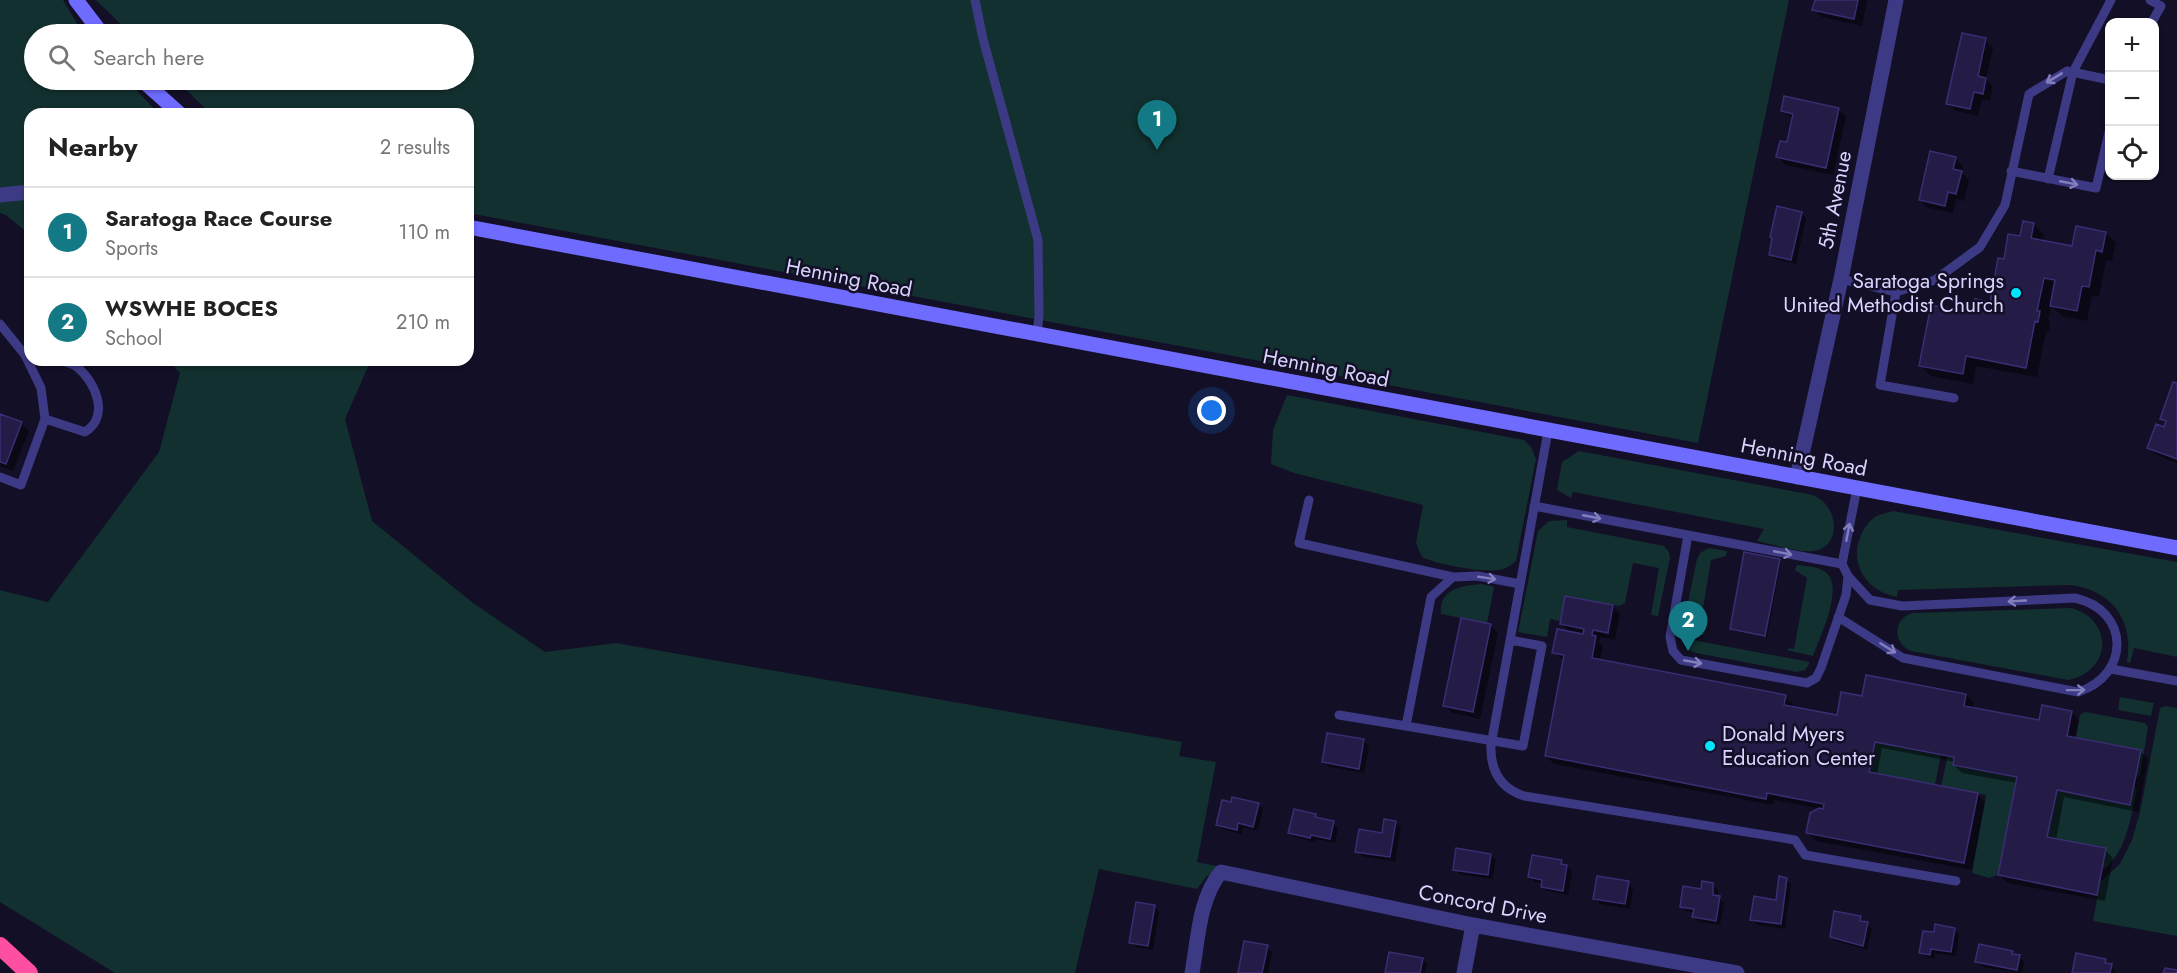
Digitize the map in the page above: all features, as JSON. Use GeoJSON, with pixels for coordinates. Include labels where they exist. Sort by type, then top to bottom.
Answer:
{"type":"FeatureCollection","features":[{"type":"Feature","properties":{"kind":"highway"},"geometry":{"type":"LineString","coordinates":[[0,946],[29,973]]}},
{"type":"Feature","properties":{"kind":"highway"},"geometry":{"type":"LineString","coordinates":[[0,958],[21,973]]}},
{"type":"Feature","properties":{"kind":"street"},"geometry":{"type":"LineString","coordinates":[[76,0],[94,24]]}},
{"type":"Feature","properties":{"kind":"street","name":"5th Avenue"},"geometry":{"type":"LineString","coordinates":[[1797,477],[1841,279],[1896,0]]}},
{"type":"Feature","properties":{"kind":"street"},"geometry":{"type":"LineString","coordinates":[[153,90],[173,108]]}},
{"type":"Feature","properties":{"kind":"street"},"geometry":{"type":"LineString","coordinates":[[0,195],[24,193]]}},
{"type":"Feature","properties":{"kind":"street","name":"Henning Road"},"geometry":{"type":"LineString","coordinates":[[474,228],[2177,548]]}},
{"type":"Feature","properties":{"kind":"street","name":"Concord Drive"},"geometry":{"type":"LineString","coordinates":[[1192,973],[1207,897],[1212,883],[1221,872],[1473,925],[1712,971],[1737,973]]}},
{"type":"Feature","properties":{"kind":"street"},"geometry":{"type":"LineString","coordinates":[[1464,973],[1473,925]]}},
{"type":"Feature","properties":{"kind":"lane"},"geometry":{"type":"LineString","coordinates":[[975,0],[983,39],[1038,240],[1037,335]]}},
{"type":"Feature","properties":{"kind":"lane"},"geometry":{"type":"LineString","coordinates":[[2048,179],[2073,72],[2111,0]]}},
{"type":"Feature","properties":{"kind":"lane"},"geometry":{"type":"LineString","coordinates":[[2150,0],[2161,6],[2154,18]]}},
{"type":"Feature","properties":{"kind":"lane"},"geometry":{"type":"LineString","coordinates":[[1841,279],[1896,292],[1935,280],[1980,247],[2004,205],[2029,94],[2067,71],[2105,79]]}},
{"type":"Feature","properties":{"kind":"lane"},"geometry":{"type":"LineString","coordinates":[[2011,171],[2096,188],[2105,146]]}},
{"type":"Feature","properties":{"kind":"lane"},"geometry":{"type":"LineString","coordinates":[[1896,292],[1880,385],[1954,398]]}},
{"type":"Feature","properties":{"kind":"lane"},"geometry":{"type":"LineString","coordinates":[[0,324],[24,351]]}},
{"type":"Feature","properties":{"kind":"lane"},"geometry":{"type":"LineString","coordinates":[[0,477],[21,485],[45,419],[41,388],[32,366]]}},
{"type":"Feature","properties":{"kind":"lane"},"geometry":{"type":"LineString","coordinates":[[45,419],[85,432],[93,427],[98,414],[99,400],[90,383],[74,366]]}},
{"type":"Feature","properties":{"kind":"lane"},"geometry":{"type":"LineString","coordinates":[[1548,431],[1490,755],[1496,774],[1508,789],[1524,796],[1795,840],[1805,855],[1956,881]]}},
{"type":"Feature","properties":{"kind":"lane"},"geometry":{"type":"LineString","coordinates":[[1838,617],[1903,658],[2079,692],[2097,684],[2111,669],[2117,650],[2114,629],[2103,611],[2085,600],[2075,598],[1902,606],[1870,600],[1848,576],[1842,564],[1857,488]]}},
{"type":"Feature","properties":{"kind":"lane"},"geometry":{"type":"LineString","coordinates":[[1309,500],[1299,543],[1453,577],[1478,576],[1520,584]]}},
{"type":"Feature","properties":{"kind":"lane"},"geometry":{"type":"LineString","coordinates":[[1534,506],[1842,564]]}},
{"type":"Feature","properties":{"kind":"lane"},"geometry":{"type":"LineString","coordinates":[[1688,535],[1670,637],[1673,651],[1681,660],[1808,683],[1816,678],[1846,594],[1848,576]]}},
{"type":"Feature","properties":{"kind":"lane"},"geometry":{"type":"LineString","coordinates":[[1406,726],[1431,597],[1453,577]]}},
{"type":"Feature","properties":{"kind":"lane"},"geometry":{"type":"LineString","coordinates":[[1339,715],[1523,746],[1542,646],[1510,639]]}},
{"type":"Feature","properties":{"kind":"lane"},"geometry":{"type":"LineString","coordinates":[[2111,669],[2177,681]]}},
{"type":"Feature","properties":{"kind":"green space"},"geometry":{"type":"Polygon","coordinates":[[[0,0],[63,0],[77,24],[24,24],[24,90],[136,90],[153,108],[24,108],[24,230],[6,215],[0,213],[0,0]]]}},
{"type":"Feature","properties":{"kind":"green space"},"geometry":{"type":"Polygon","coordinates":[[[96,0],[1789,0],[1698,443],[474,214],[474,108],[205,108],[186,90],[474,90],[474,24],[121,24],[96,0]]]}},
{"type":"Feature","properties":{"kind":"green space"},"geometry":{"type":"Polygon","coordinates":[[[174,366],[368,366],[345,419],[372,521],[473,603],[545,652],[616,643],[1182,742],[1179,756],[1216,762],[1197,862],[1221,867],[1206,877],[1197,889],[1099,869],[1075,973],[115,973],[0,902],[0,590],[48,602],[159,452],[180,373],[174,366]]]}},
{"type":"Feature","properties":{"kind":"green space"},"geometry":{"type":"Polygon","coordinates":[[[1287,395],[1524,440],[1531,447],[1536,459],[1516,561],[1504,569],[1486,570],[1450,566],[1429,560],[1422,557],[1416,543],[1423,505],[1294,473],[1271,464],[1273,430],[1287,395]]]}},
{"type":"Feature","properties":{"kind":"green space"},"geometry":{"type":"Polygon","coordinates":[[[1579,451],[1813,495],[1829,508],[1833,517],[1833,535],[1829,543],[1822,548],[1801,551],[1757,541],[1764,529],[1573,492],[1571,498],[1557,490],[1562,462],[1579,451]]]}},
{"type":"Feature","properties":{"kind":"green space"},"geometry":{"type":"Polygon","coordinates":[[[1893,511],[2177,562],[2177,657],[2134,648],[2130,663],[2127,662],[2127,633],[2123,620],[2108,600],[2085,588],[2070,585],[1898,590],[1897,597],[1877,589],[1869,583],[1859,566],[1858,546],[1862,532],[1871,521],[1877,516],[1893,511]]]}},
{"type":"Feature","properties":{"kind":"green space"},"geometry":{"type":"Polygon","coordinates":[[[1567,520],[1567,527],[1664,546],[1670,558],[1658,616],[1651,615],[1659,568],[1633,563],[1625,603],[1619,606],[1566,596],[1560,621],[1550,619],[1547,637],[1518,632],[1538,531],[1549,521],[1567,520]]]}},
{"type":"Feature","properties":{"kind":"green space"},"geometry":{"type":"Polygon","coordinates":[[[1709,548],[1727,551],[1726,556],[1711,560],[1699,632],[1705,635],[1682,631],[1697,559],[1700,553],[1709,548]]]}},
{"type":"Feature","properties":{"kind":"green space"},"geometry":{"type":"Polygon","coordinates":[[[1797,565],[1820,569],[1828,575],[1832,584],[1830,609],[1813,656],[1787,650],[1794,649],[1807,578],[1795,570],[1797,565]]]}},
{"type":"Feature","properties":{"kind":"green space"},"geometry":{"type":"Polygon","coordinates":[[[1482,584],[1494,587],[1487,623],[1441,614],[1443,599],[1453,590],[1482,584]]]}},
{"type":"Feature","properties":{"kind":"green space"},"geometry":{"type":"Polygon","coordinates":[[[2071,608],[2085,614],[2095,623],[2101,634],[2102,645],[2100,657],[2093,667],[2083,675],[2068,680],[1911,651],[1901,643],[1897,632],[1901,621],[1912,613],[2071,608]]]}},
{"type":"Feature","properties":{"kind":"green space"},"geometry":{"type":"Polygon","coordinates":[[[1682,638],[1810,662],[1805,670],[1797,672],[1696,653],[1688,650],[1682,638]]]}},
{"type":"Feature","properties":{"kind":"green space"},"geometry":{"type":"Polygon","coordinates":[[[2120,697],[2154,703],[2151,716],[2118,710],[2120,697]]]}},
{"type":"Feature","properties":{"kind":"green space"},"geometry":{"type":"Polygon","coordinates":[[[2165,706],[2177,708],[2177,936],[2093,921],[2100,882],[2120,864],[2132,840],[2140,812],[2160,708],[2165,706]]]}},
{"type":"Feature","properties":{"kind":"green space"},"geometry":{"type":"Polygon","coordinates":[[[2085,712],[2145,723],[2148,727],[2140,775],[2136,777],[2141,750],[2076,737],[2080,715],[2085,712]]]}},
{"type":"Feature","properties":{"kind":"green space"},"geometry":{"type":"Polygon","coordinates":[[[1875,742],[1941,754],[1935,785],[1869,772],[1875,742]]]}},
{"type":"Feature","properties":{"kind":"green space"},"geometry":{"type":"Polygon","coordinates":[[[1948,755],[1954,757],[1953,765],[2017,777],[1998,875],[1989,878],[1972,873],[1986,795],[1941,786],[1948,755]]]}},
{"type":"Feature","properties":{"kind":"green space"},"geometry":{"type":"Polygon","coordinates":[[[2134,787],[2137,790],[2122,845],[2102,871],[2106,848],[2047,837],[2057,790],[2130,805],[2134,787]]]}},
{"type":"Feature","properties":{"kind":"building"},"geometry":{"type":"Polygon","coordinates":[[[1815,0],[1858,0],[1854,19],[1812,10],[1815,0]]]}},
{"type":"Feature","properties":{"kind":"building"},"geometry":{"type":"Polygon","coordinates":[[[1962,33],[1986,38],[1978,76],[1986,78],[1983,94],[1974,92],[1970,109],[1946,104],[1962,33]]]}},
{"type":"Feature","properties":{"kind":"building"},"geometry":{"type":"Polygon","coordinates":[[[1784,96],[1839,108],[1826,168],[1776,157],[1780,141],[1787,142],[1793,114],[1781,111],[1784,96]]]}},
{"type":"Feature","properties":{"kind":"building"},"geometry":{"type":"Polygon","coordinates":[[[1930,151],[1956,157],[1953,169],[1962,171],[1956,194],[1948,192],[1945,206],[1919,200],[1930,151]]]}},
{"type":"Feature","properties":{"kind":"building"},"geometry":{"type":"Polygon","coordinates":[[[1777,206],[1802,212],[1791,260],[1769,255],[1772,238],[1770,237],[1777,206]]]}},
{"type":"Feature","properties":{"kind":"building","name":"Saratoga Springs United Methodist Church"},"geometry":{"type":"Polygon","coordinates":[[[2023,221],[2034,223],[2031,238],[2072,246],[2076,226],[2106,232],[2102,252],[2096,250],[2089,287],[2082,286],[2077,311],[2050,306],[2055,280],[2044,278],[2037,311],[2040,311],[2038,322],[2035,321],[2026,368],[1966,356],[1963,374],[1919,366],[1931,305],[1972,313],[1975,299],[1990,302],[1998,258],[2004,259],[2008,234],[2020,236],[2023,221]]]}},
{"type":"Feature","properties":{"kind":"building"},"geometry":{"type":"Polygon","coordinates":[[[2173,382],[2177,383],[2177,459],[2147,448],[2156,424],[2164,427],[2166,421],[2160,419],[2173,382]]]}},
{"type":"Feature","properties":{"kind":"building"},"geometry":{"type":"Polygon","coordinates":[[[0,414],[22,422],[6,464],[0,462],[0,414]]]}},
{"type":"Feature","properties":{"kind":"building"},"geometry":{"type":"Polygon","coordinates":[[[1744,552],[1780,559],[1765,636],[1730,629],[1744,552]]]}},
{"type":"Feature","properties":{"kind":"building","name":"Donald Myers Education Center"},"geometry":{"type":"Polygon","coordinates":[[[1565,596],[1613,605],[1608,633],[1593,630],[1592,635],[1596,636],[1592,658],[1786,695],[1784,705],[1837,715],[1841,692],[1862,696],[1866,675],[1966,694],[1964,706],[2039,720],[2042,705],[2072,711],[2067,736],[2141,750],[2130,805],[2057,790],[2047,837],[2106,848],[2097,895],[1998,875],[2017,777],[1953,765],[1954,757],[1875,742],[1869,772],[1978,793],[1964,863],[1806,833],[1810,813],[1819,808],[1823,809],[1824,804],[1767,793],[1766,799],[1545,756],[1564,655],[1552,653],[1557,629],[1583,634],[1584,629],[1560,624],[1565,596]]]}},
{"type":"Feature","properties":{"kind":"building"},"geometry":{"type":"Polygon","coordinates":[[[1461,618],[1491,624],[1473,712],[1443,706],[1461,618]]]}},
{"type":"Feature","properties":{"kind":"building"},"geometry":{"type":"Polygon","coordinates":[[[1327,733],[1364,739],[1359,769],[1322,762],[1327,733]]]}},
{"type":"Feature","properties":{"kind":"building"},"geometry":{"type":"Polygon","coordinates":[[[1232,797],[1259,803],[1253,827],[1238,823],[1237,830],[1216,825],[1222,800],[1231,802],[1232,797]]]}},
{"type":"Feature","properties":{"kind":"building"},"geometry":{"type":"Polygon","coordinates":[[[1294,809],[1334,821],[1330,839],[1311,835],[1310,838],[1288,833],[1294,809]]]}},
{"type":"Feature","properties":{"kind":"building"},"geometry":{"type":"Polygon","coordinates":[[[1384,819],[1396,821],[1390,857],[1355,852],[1359,829],[1382,833],[1384,819]]]}},
{"type":"Feature","properties":{"kind":"building"},"geometry":{"type":"Polygon","coordinates":[[[1456,848],[1491,854],[1488,875],[1453,870],[1456,848]]]}},
{"type":"Feature","properties":{"kind":"building"},"geometry":{"type":"Polygon","coordinates":[[[1532,855],[1562,860],[1561,864],[1567,865],[1563,891],[1541,887],[1542,880],[1528,877],[1532,855]]]}},
{"type":"Feature","properties":{"kind":"building"},"geometry":{"type":"Polygon","coordinates":[[[1597,876],[1629,881],[1625,904],[1593,899],[1597,876]]]}},
{"type":"Feature","properties":{"kind":"building"},"geometry":{"type":"Polygon","coordinates":[[[1779,876],[1787,878],[1781,924],[1750,920],[1754,896],[1776,900],[1779,876]]]}},
{"type":"Feature","properties":{"kind":"building"},"geometry":{"type":"Polygon","coordinates":[[[1702,881],[1713,883],[1713,895],[1720,896],[1716,921],[1692,917],[1694,909],[1680,907],[1683,886],[1701,889],[1702,881]]]}},
{"type":"Feature","properties":{"kind":"building"},"geometry":{"type":"Polygon","coordinates":[[[1136,902],[1155,905],[1148,946],[1129,943],[1136,902]]]}},
{"type":"Feature","properties":{"kind":"building"},"geometry":{"type":"Polygon","coordinates":[[[1834,911],[1861,916],[1860,921],[1868,922],[1863,946],[1830,937],[1834,911]]]}},
{"type":"Feature","properties":{"kind":"building"},"geometry":{"type":"Polygon","coordinates":[[[1935,924],[1955,928],[1951,952],[1931,949],[1930,955],[1919,953],[1923,931],[1934,932],[1935,924]]]}},
{"type":"Feature","properties":{"kind":"building"},"geometry":{"type":"Polygon","coordinates":[[[1244,941],[1268,945],[1262,973],[1238,973],[1244,941]]]}},
{"type":"Feature","properties":{"kind":"building"},"geometry":{"type":"Polygon","coordinates":[[[1979,944],[2013,951],[2012,954],[2020,955],[2017,970],[1975,962],[1979,944]]]}},
{"type":"Feature","properties":{"kind":"building"},"geometry":{"type":"Polygon","coordinates":[[[1389,952],[1423,958],[1420,973],[1385,973],[1389,952]]]}},
{"type":"Feature","properties":{"kind":"building"},"geometry":{"type":"Polygon","coordinates":[[[2076,953],[2106,959],[2105,963],[2112,964],[2110,973],[2072,973],[2076,953]]]}},
{"type":"Feature","properties":{"kind":"building"},"geometry":{"type":"Polygon","coordinates":[[[2165,968],[2177,970],[2177,973],[2163,973],[2165,968]]]}},
{"type":"Feature","properties":{"kind":"place","name":"Saratoga Race Course"},"geometry":{"type":"Point","coordinates":[1157,150]}},
{"type":"Feature","properties":{"kind":"place","name":"Saratoga Springs United Methodist Church"},"geometry":{"type":"Point","coordinates":[2016,293]}},
{"type":"Feature","properties":{"kind":"place","name":"WSWHE BOCES"},"geometry":{"type":"Point","coordinates":[1688,651]}},
{"type":"Feature","properties":{"kind":"place","name":"Donald Myers Education Center"},"geometry":{"type":"Point","coordinates":[1710,746]}}]}
